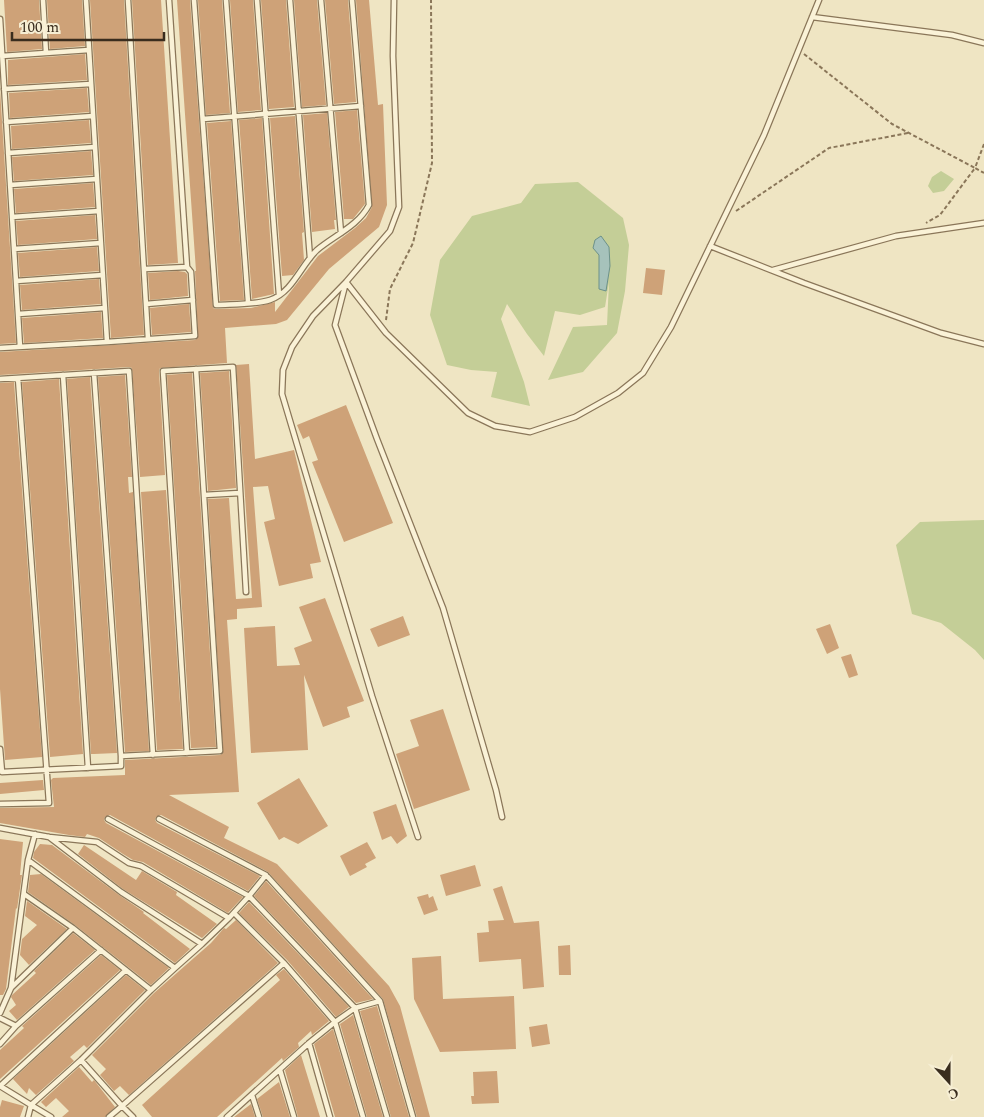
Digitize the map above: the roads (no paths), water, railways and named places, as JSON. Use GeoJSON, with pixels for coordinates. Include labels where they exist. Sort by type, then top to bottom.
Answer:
{"type":"FeatureCollection","features":[{"type":"Feature","properties":{"kind":"lane"},"geometry":{"type":"LineString","coordinates":[[43,0],[46,53]]}},
{"type":"Feature","properties":{"kind":"lane"},"geometry":{"type":"LineString","coordinates":[[86,0],[107,342]]}},
{"type":"Feature","properties":{"kind":"lane"},"geometry":{"type":"LineString","coordinates":[[128,0],[148,339]]}},
{"type":"Feature","properties":{"kind":"lane"},"geometry":{"type":"LineString","coordinates":[[0,348],[195,336],[191,272],[188,266],[169,0]]}},
{"type":"Feature","properties":{"kind":"lane"},"geometry":{"type":"LineString","coordinates":[[194,0],[216,305],[271,300],[279,295],[292,284],[310,258],[359,219],[369,205],[352,0]]}},
{"type":"Feature","properties":{"kind":"lane"},"geometry":{"type":"LineString","coordinates":[[226,0],[248,302]]}},
{"type":"Feature","properties":{"kind":"lane"},"geometry":{"type":"LineString","coordinates":[[257,0],[279,295]]}},
{"type":"Feature","properties":{"kind":"lane"},"geometry":{"type":"LineString","coordinates":[[290,0],[310,258]]}},
{"type":"Feature","properties":{"kind":"lane"},"geometry":{"type":"LineString","coordinates":[[321,0],[341,233]]}},
{"type":"Feature","properties":{"kind":"lane"},"geometry":{"type":"LineString","coordinates":[[394,0],[393,56],[399,207],[390,231],[346,282],[313,316],[292,347],[283,370],[282,394],[372,696],[418,837]]}},
{"type":"Feature","properties":{"kind":"lane"},"geometry":{"type":"LineString","coordinates":[[346,282],[384,331],[468,413],[495,426],[530,432],[575,417],[618,393],[643,374],[671,327],[764,135],[819,0]]}},
{"type":"Feature","properties":{"kind":"lane"},"geometry":{"type":"LineString","coordinates":[[0,18],[20,347]]}},
{"type":"Feature","properties":{"kind":"lane"},"geometry":{"type":"LineString","coordinates":[[812,18],[952,35],[984,43]]}},
{"type":"Feature","properties":{"kind":"lane"},"geometry":{"type":"LineString","coordinates":[[2,56],[89,50]]}},
{"type":"Feature","properties":{"kind":"lane"},"geometry":{"type":"LineString","coordinates":[[4,89],[91,84]]}},
{"type":"Feature","properties":{"kind":"lane"},"geometry":{"type":"LineString","coordinates":[[202,119],[361,106]]}},
{"type":"Feature","properties":{"kind":"lane"},"geometry":{"type":"LineString","coordinates":[[6,122],[93,116]]}},
{"type":"Feature","properties":{"kind":"lane"},"geometry":{"type":"LineString","coordinates":[[8,153],[95,147]]}},
{"type":"Feature","properties":{"kind":"lane"},"geometry":{"type":"LineString","coordinates":[[10,185],[97,179]]}},
{"type":"Feature","properties":{"kind":"lane"},"geometry":{"type":"LineString","coordinates":[[12,217],[99,211]]}},
{"type":"Feature","properties":{"kind":"lane"},"geometry":{"type":"LineString","coordinates":[[772,270],[896,236],[984,223]]}},
{"type":"Feature","properties":{"kind":"lane"},"geometry":{"type":"LineString","coordinates":[[14,249],[101,243]]}},
{"type":"Feature","properties":{"kind":"lane"},"geometry":{"type":"LineString","coordinates":[[710,246],[941,333],[984,344]]}},
{"type":"Feature","properties":{"kind":"lane"},"geometry":{"type":"LineString","coordinates":[[145,269],[188,266]]}},
{"type":"Feature","properties":{"kind":"lane"},"geometry":{"type":"LineString","coordinates":[[16,281],[103,275]]}},
{"type":"Feature","properties":{"kind":"lane"},"geometry":{"type":"LineString","coordinates":[[346,282],[335,325],[380,448],[443,608],[496,790],[502,818]]}},
{"type":"Feature","properties":{"kind":"lane"},"geometry":{"type":"LineString","coordinates":[[146,304],[193,300]]}},
{"type":"Feature","properties":{"kind":"lane"},"geometry":{"type":"LineString","coordinates":[[18,314],[105,308]]}},
{"type":"Feature","properties":{"kind":"lane"},"geometry":{"type":"LineString","coordinates":[[187,753],[163,371],[233,367],[246,592]]}},
{"type":"Feature","properties":{"kind":"lane"},"geometry":{"type":"LineString","coordinates":[[121,756],[220,751],[196,369]]}},
{"type":"Feature","properties":{"kind":"lane"},"geometry":{"type":"LineString","coordinates":[[0,379],[129,371],[153,754]]}},
{"type":"Feature","properties":{"kind":"lane"},"geometry":{"type":"LineString","coordinates":[[0,749],[2,772],[121,766],[94,373]]}},
{"type":"Feature","properties":{"kind":"lane"},"geometry":{"type":"LineString","coordinates":[[62,375],[88,768]]}},
{"type":"Feature","properties":{"kind":"lane"},"geometry":{"type":"LineString","coordinates":[[0,804],[49,803],[18,378]]}},
{"type":"Feature","properties":{"kind":"lane"},"geometry":{"type":"LineString","coordinates":[[204,495],[240,493]]}},
{"type":"Feature","properties":{"kind":"lane"},"geometry":{"type":"LineString","coordinates":[[159,819],[266,875],[380,1002],[413,1117]]}},
{"type":"Feature","properties":{"kind":"lane"},"geometry":{"type":"LineString","coordinates":[[108,820],[249,896],[356,1008],[387,1117]]}},
{"type":"Feature","properties":{"kind":"lane"},"geometry":{"type":"LineString","coordinates":[[0,828],[49,837],[97,842],[129,863],[141,866],[229,918]]}},
{"type":"Feature","properties":{"kind":"lane"},"geometry":{"type":"LineString","coordinates":[[0,1013],[11,988],[28,860],[35,834]]}},
{"type":"Feature","properties":{"kind":"lane"},"geometry":{"type":"LineString","coordinates":[[49,837],[121,892],[202,944]]}},
{"type":"Feature","properties":{"kind":"lane"},"geometry":{"type":"LineString","coordinates":[[28,860],[175,968]]}},
{"type":"Feature","properties":{"kind":"lane"},"geometry":{"type":"LineString","coordinates":[[28,1117],[31,1105],[81,1060],[151,990],[229,918],[266,875]]}},
{"type":"Feature","properties":{"kind":"lane"},"geometry":{"type":"LineString","coordinates":[[24,894],[73,928],[151,990]]}},
{"type":"Feature","properties":{"kind":"lane"},"geometry":{"type":"LineString","coordinates":[[234,913],[284,963],[335,1022],[363,1117]]}},
{"type":"Feature","properties":{"kind":"lane"},"geometry":{"type":"LineString","coordinates":[[11,988],[73,928]]}},
{"type":"Feature","properties":{"kind":"lane"},"geometry":{"type":"LineString","coordinates":[[0,1044],[16,1026],[101,950]]}},
{"type":"Feature","properties":{"kind":"lane"},"geometry":{"type":"LineString","coordinates":[[109,1117],[284,963]]}},
{"type":"Feature","properties":{"kind":"lane"},"geometry":{"type":"LineString","coordinates":[[51,1117],[0,1086],[126,970]]}},
{"type":"Feature","properties":{"kind":"lane"},"geometry":{"type":"LineString","coordinates":[[227,1117],[335,1022],[356,1008],[380,1002]]}},
{"type":"Feature","properties":{"kind":"lane"},"geometry":{"type":"LineString","coordinates":[[0,1018],[16,1026]]}},
{"type":"Feature","properties":{"kind":"lane"},"geometry":{"type":"LineString","coordinates":[[309,1043],[330,1117]]}},
{"type":"Feature","properties":{"kind":"lane"},"geometry":{"type":"LineString","coordinates":[[81,1060],[134,1117]]}},
{"type":"Feature","properties":{"kind":"lane"},"geometry":{"type":"LineString","coordinates":[[280,1070],[294,1117]]}},
{"type":"Feature","properties":{"kind":"lane"},"geometry":{"type":"LineString","coordinates":[[252,1095],[259,1117]]}},
{"type":"Feature","properties":{"kind":"water"},"geometry":{"type":"Polygon","coordinates":[[[601,236],[609,247],[610,266],[606,291],[599,289],[599,255],[593,248],[595,240],[601,236]]]}}]}
